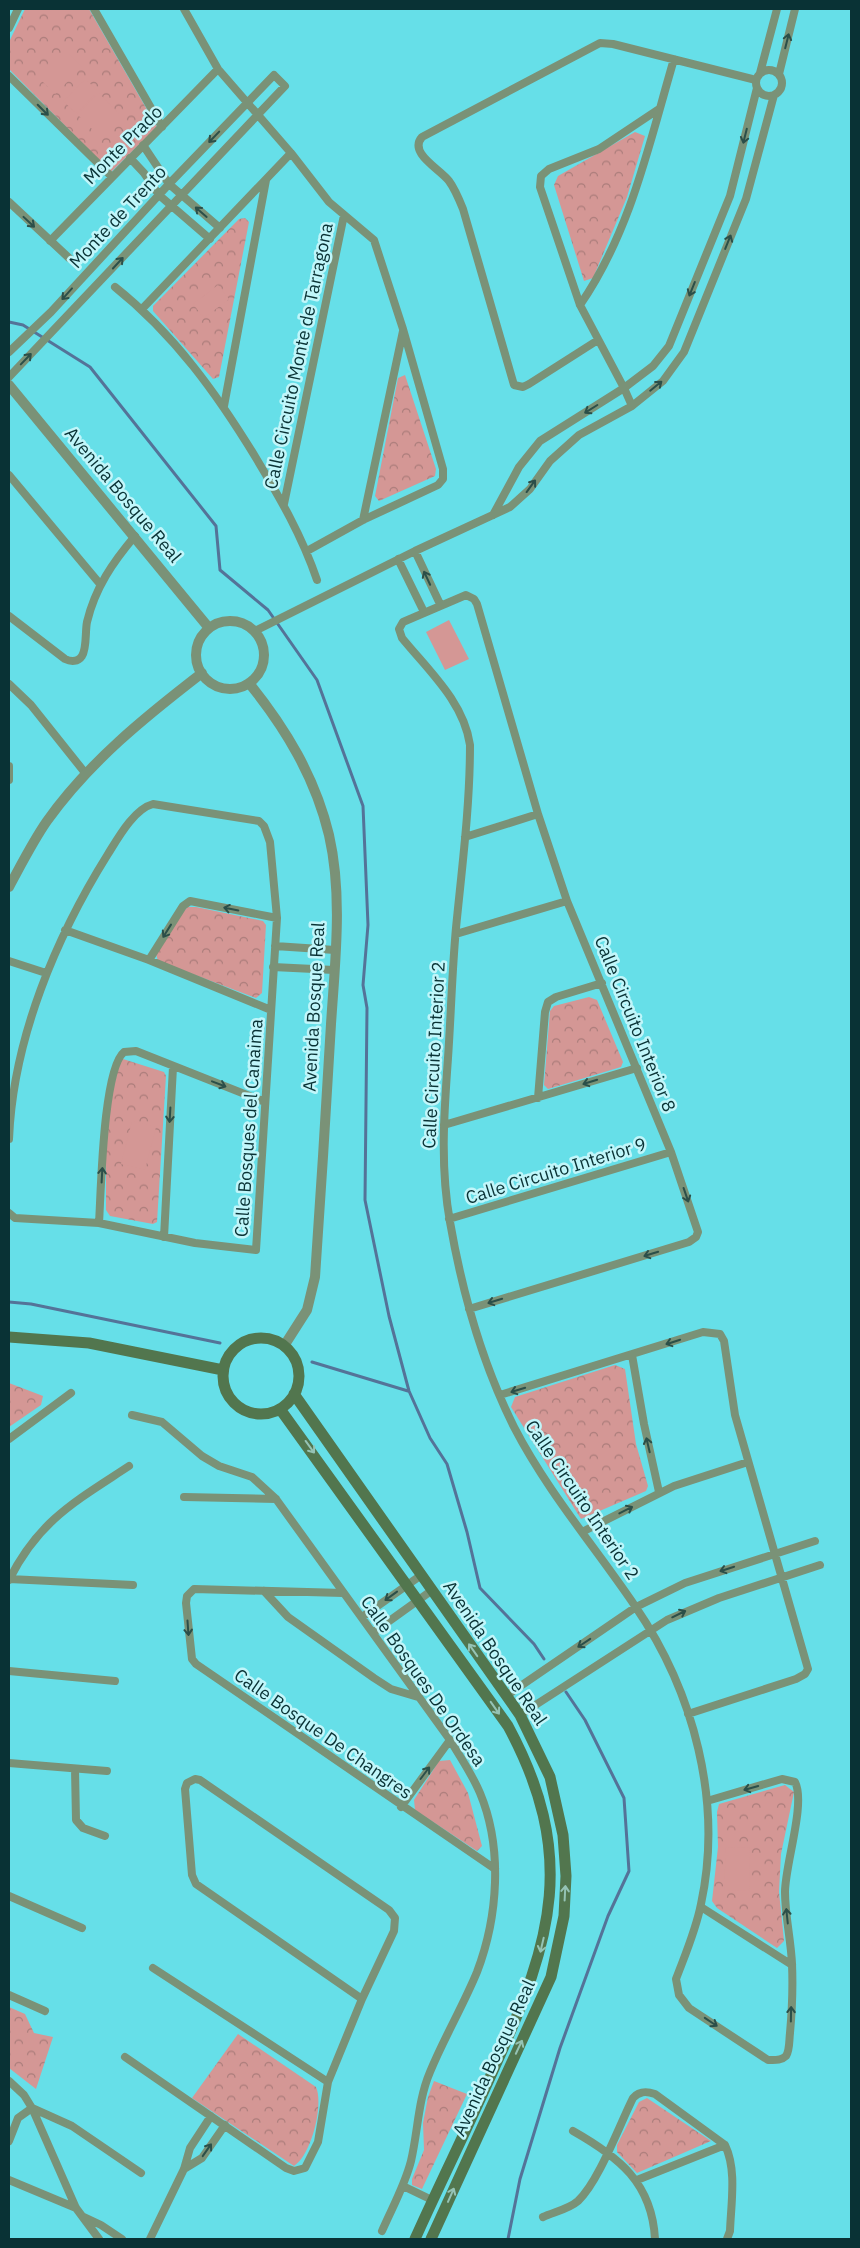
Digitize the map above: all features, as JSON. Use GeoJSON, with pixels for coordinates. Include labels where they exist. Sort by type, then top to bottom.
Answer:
{"type":"FeatureCollection","features":[{"type":"Feature","properties":{"kind":"main road"},"geometry":{"type":"LineString","coordinates":[[9,1337],[88,1343],[223,1370]]}},
{"type":"Feature","properties":{"kind":"main road"},"geometry":{"type":"LineString","coordinates":[[264,1338],[284,1346],[297,1363],[299,1374],[294,1394],[280,1409],[262,1414],[240,1408],[226,1391],[223,1370],[227,1359],[242,1343],[264,1338]]}},
{"type":"Feature","properties":{"kind":"main road","name":"Avenida Bosque Real"},"geometry":{"type":"LineString","coordinates":[[294,1394],[420,1576],[520,1715],[540,1754],[556,1796],[566,1849],[564,1916],[551,1977],[431,2239]]}},
{"type":"Feature","properties":{"kind":"main road","name":"Avenida Bosque Real"},"geometry":{"type":"LineString","coordinates":[[280,1409],[408,1584],[508,1726],[535,1781],[545,1819],[550,1888],[548,1916],[541,1952],[524,2001],[415,2239]]}},
{"type":"Feature","properties":{"kind":"main road"},"geometry":{"type":"LineString","coordinates":[[485,2089],[497,2095]]}},
{"type":"Feature","properties":{"kind":"street"},"geometry":{"type":"LineString","coordinates":[[9,28],[18,9]]}},
{"type":"Feature","properties":{"kind":"street"},"geometry":{"type":"LineString","coordinates":[[94,9],[162,127]]}},
{"type":"Feature","properties":{"kind":"street","name":"Calle Circuito Monte de Tarragona"},"geometry":{"type":"LineString","coordinates":[[184,9],[218,69],[291,153],[329,202],[374,240],[379,248],[443,469],[443,479],[438,485],[363,520],[307,551]]}},
{"type":"Feature","properties":{"kind":"street"},"geometry":{"type":"LineString","coordinates":[[493,515],[519,467],[540,441],[624,388],[653,366],[668,346],[730,196],[776,9]]}},
{"type":"Feature","properties":{"kind":"street"},"geometry":{"type":"LineString","coordinates":[[255,632],[398,559],[521,500],[550,461],[580,435],[632,406],[663,381],[684,352],[746,199],[774,95],[782,86],[779,74],[795,9]]}},
{"type":"Feature","properties":{"kind":"street"},"geometry":{"type":"LineString","coordinates":[[598,340],[529,384],[523,387],[514,385],[463,209],[450,182],[439,169],[422,156],[418,141],[422,137],[597,44],[614,44],[757,81],[766,96],[774,95]]}},
{"type":"Feature","properties":{"kind":"street"},"geometry":{"type":"LineString","coordinates":[[580,305],[595,283],[630,208],[649,150],[674,59]]}},
{"type":"Feature","properties":{"kind":"street","name":"Monte Prado"},"geometry":{"type":"LineString","coordinates":[[50,241],[218,69]]}},
{"type":"Feature","properties":{"kind":"street"},"geometry":{"type":"LineString","coordinates":[[757,81],[772,70],[779,74]]}},
{"type":"Feature","properties":{"kind":"street","name":"Monte de Trento"},"geometry":{"type":"LineString","coordinates":[[9,352],[51,312],[168,184],[274,74],[285,86],[9,377]]}},
{"type":"Feature","properties":{"kind":"street"},"geometry":{"type":"LineString","coordinates":[[9,76],[112,177]]}},
{"type":"Feature","properties":{"kind":"street"},"geometry":{"type":"LineString","coordinates":[[632,406],[580,305],[540,187],[541,176],[549,169],[599,149],[659,109]]}},
{"type":"Feature","properties":{"kind":"street"},"geometry":{"type":"LineString","coordinates":[[143,145],[168,184],[220,228]]}},
{"type":"Feature","properties":{"kind":"street"},"geometry":{"type":"LineString","coordinates":[[142,309],[291,153]]}},
{"type":"Feature","properties":{"kind":"street"},"geometry":{"type":"LineString","coordinates":[[130,158],[144,173],[158,195],[210,239]]}},
{"type":"Feature","properties":{"kind":"street"},"geometry":{"type":"LineString","coordinates":[[224,406],[266,180]]}},
{"type":"Feature","properties":{"kind":"street"},"geometry":{"type":"LineString","coordinates":[[9,202],[69,258]]}},
{"type":"Feature","properties":{"kind":"street","name":"Calle Circuito Monte de Tarragona"},"geometry":{"type":"LineString","coordinates":[[284,504],[344,214]]}},
{"type":"Feature","properties":{"kind":"street","name":"Calle Circuito Monte de Tarragona"},"geometry":{"type":"LineString","coordinates":[[114,287],[142,309],[163,330],[224,406],[284,504],[307,551],[318,580]]}},
{"type":"Feature","properties":{"kind":"street","name":"Calle Circuito Monte de Tarragona"},"geometry":{"type":"LineString","coordinates":[[363,520],[403,329]]}},
{"type":"Feature","properties":{"kind":"street"},"geometry":{"type":"LineString","coordinates":[[29,334],[40,344]]}},
{"type":"Feature","properties":{"kind":"street","name":"Avenida Bosque Real"},"geometry":{"type":"LineString","coordinates":[[9,385],[209,628]]}},
{"type":"Feature","properties":{"kind":"street"},"geometry":{"type":"LineString","coordinates":[[9,475],[100,584]]}},
{"type":"Feature","properties":{"kind":"street"},"geometry":{"type":"LineString","coordinates":[[9,608],[11,618],[65,659],[76,661],[83,654],[87,623],[100,584],[122,551],[135,536]]}},
{"type":"Feature","properties":{"kind":"street"},"geometry":{"type":"LineString","coordinates":[[415,551],[440,604]]}},
{"type":"Feature","properties":{"kind":"street"},"geometry":{"type":"LineString","coordinates":[[398,559],[424,612]]}},
{"type":"Feature","properties":{"kind":"street","name":"Calle Circuito Interior 2"},"geometry":{"type":"LineString","coordinates":[[470,596],[460,596],[440,604],[403,622],[400,626],[402,638],[449,695],[468,733],[470,764],[456,934],[443,1150],[449,1219],[469,1309],[500,1395],[533,1460],[636,1607],[650,1630],[669,1666],[688,1714],[699,1750],[707,1802],[709,1836],[700,1907],[676,1979],[676,1989],[683,2001],[697,2013],[768,2060],[780,2059],[786,2055],[789,2048],[792,1965]]}},
{"type":"Feature","properties":{"kind":"street","name":"Calle Circuito Interior 8"},"geometry":{"type":"LineString","coordinates":[[469,1309],[693,1240],[698,1232],[671,1152],[567,901],[538,814],[476,604],[470,596]]}},
{"type":"Feature","properties":{"kind":"street"},"geometry":{"type":"LineString","coordinates":[[238,621],[255,632],[262,641],[264,653],[263,664],[258,675],[249,683],[239,687],[218,686],[209,681],[198,666],[196,649],[203,634],[218,623],[238,621]]}},
{"type":"Feature","properties":{"kind":"street"},"geometry":{"type":"LineString","coordinates":[[10,880],[47,821],[86,774],[148,714],[202,673]]}},
{"type":"Feature","properties":{"kind":"street","name":"Avenida Bosque Real"},"geometry":{"type":"LineString","coordinates":[[249,683],[275,714],[292,742],[320,806],[335,866],[335,950],[314,1290],[307,1310],[284,1346]]}},
{"type":"Feature","properties":{"kind":"street"},"geometry":{"type":"LineString","coordinates":[[9,684],[31,705],[86,774]]}},
{"type":"Feature","properties":{"kind":"street"},"geometry":{"type":"LineString","coordinates":[[9,766],[9,780]]}},
{"type":"Feature","properties":{"kind":"street","name":"Calle Bosques del Canaima"},"geometry":{"type":"LineString","coordinates":[[9,1138],[22,1054],[46,973],[81,898],[115,842],[141,810],[153,804],[259,821],[264,826],[270,842],[276,918],[256,1250],[164,1237],[99,1223],[15,1218],[9,1213]]}},
{"type":"Feature","properties":{"kind":"street"},"geometry":{"type":"LineString","coordinates":[[465,837],[538,814]]}},
{"type":"Feature","properties":{"kind":"street"},"geometry":{"type":"LineString","coordinates":[[456,934],[567,901]]}},
{"type":"Feature","properties":{"kind":"street"},"geometry":{"type":"LineString","coordinates":[[149,960],[182,906],[190,902],[276,918]]}},
{"type":"Feature","properties":{"kind":"street"},"geometry":{"type":"LineString","coordinates":[[65,930],[149,960],[271,1010]]}},
{"type":"Feature","properties":{"kind":"street"},"geometry":{"type":"LineString","coordinates":[[275,946],[335,950]]}},
{"type":"Feature","properties":{"kind":"street"},"geometry":{"type":"LineString","coordinates":[[9,961],[46,973]]}},
{"type":"Feature","properties":{"kind":"street"},"geometry":{"type":"LineString","coordinates":[[273,966],[334,970]]}},
{"type":"Feature","properties":{"kind":"street"},"geometry":{"type":"LineString","coordinates":[[538,1098],[545,1012],[548,1002],[556,997],[602,984]]}},
{"type":"Feature","properties":{"kind":"street"},"geometry":{"type":"LineString","coordinates":[[99,1223],[104,1141],[118,1061],[124,1052],[136,1051],[265,1102]]}},
{"type":"Feature","properties":{"kind":"street"},"geometry":{"type":"LineString","coordinates":[[164,1237],[173,1067]]}},
{"type":"Feature","properties":{"kind":"street"},"geometry":{"type":"LineString","coordinates":[[444,1125],[637,1068]]}},
{"type":"Feature","properties":{"kind":"street","name":"Calle Circuito Interior 9"},"geometry":{"type":"LineString","coordinates":[[449,1219],[671,1152]]}},
{"type":"Feature","properties":{"kind":"street"},"geometry":{"type":"LineString","coordinates":[[500,1395],[703,1332],[720,1334],[724,1341],[735,1415],[807,1665],[806,1672],[796,1679],[688,1714]]}},
{"type":"Feature","properties":{"kind":"street"},"geometry":{"type":"LineString","coordinates":[[632,1355],[644,1424],[659,1492]]}},
{"type":"Feature","properties":{"kind":"street"},"geometry":{"type":"LineString","coordinates":[[9,1439],[70,1394]]}},
{"type":"Feature","properties":{"kind":"street","name":"Calle Bosques De Ordesa"},"geometry":{"type":"LineString","coordinates":[[132,1415],[162,1422],[202,1456],[219,1466],[252,1477],[276,1499],[342,1593],[374,1632],[450,1740],[481,1794],[488,1815],[495,1869],[494,1902],[487,1936],[477,1971],[430,2072],[420,2105],[411,2162],[403,2186],[382,2231]]}},
{"type":"Feature","properties":{"kind":"street"},"geometry":{"type":"LineString","coordinates":[[582,1532],[659,1492],[748,1462]]}},
{"type":"Feature","properties":{"kind":"street"},"geometry":{"type":"LineString","coordinates":[[129,1466],[75,1502],[54,1519],[34,1538],[9,1579],[133,1585]]}},
{"type":"Feature","properties":{"kind":"street"},"geometry":{"type":"LineString","coordinates":[[184,1498],[276,1499]]}},
{"type":"Feature","properties":{"kind":"street"},"geometry":{"type":"LineString","coordinates":[[506,1696],[636,1607],[685,1583],[815,1541]]}},
{"type":"Feature","properties":{"kind":"street"},"geometry":{"type":"LineString","coordinates":[[520,1715],[650,1630],[694,1607],[782,1576],[820,1565]]}},
{"type":"Feature","properties":{"kind":"street"},"geometry":{"type":"LineString","coordinates":[[362,1617],[420,1576]]}},
{"type":"Feature","properties":{"kind":"street","name":"Calle Bosque De Changres"},"geometry":{"type":"LineString","coordinates":[[264,1591],[198,1588],[190,1592],[186,1603],[189,1647],[192,1659],[196,1664],[495,1869]]}},
{"type":"Feature","properties":{"kind":"street"},"geometry":{"type":"LineString","coordinates":[[264,1591],[342,1593]]}},
{"type":"Feature","properties":{"kind":"street"},"geometry":{"type":"LineString","coordinates":[[264,1591],[288,1617],[374,1678],[391,1689],[418,1697]]}},
{"type":"Feature","properties":{"kind":"street"},"geometry":{"type":"LineString","coordinates":[[374,1632],[431,1591]]}},
{"type":"Feature","properties":{"kind":"street"},"geometry":{"type":"LineString","coordinates":[[9,1671],[115,1681]]}},
{"type":"Feature","properties":{"kind":"street"},"geometry":{"type":"LineString","coordinates":[[401,1806],[450,1740]]}},
{"type":"Feature","properties":{"kind":"street"},"geometry":{"type":"LineString","coordinates":[[9,1763],[107,1771]]}},
{"type":"Feature","properties":{"kind":"street"},"geometry":{"type":"LineString","coordinates":[[75,1769],[76,1820],[83,1828],[105,1836]]}},
{"type":"Feature","properties":{"kind":"street"},"geometry":{"type":"LineString","coordinates":[[707,1802],[782,1779],[795,1782],[798,1787],[798,1804],[786,1873],[785,1893],[792,1965]]}},
{"type":"Feature","properties":{"kind":"street"},"geometry":{"type":"LineString","coordinates":[[125,2057],[286,2168],[294,2172],[301,2170],[308,2164],[318,2142],[328,2082],[362,1999],[394,1931],[393,1913],[200,1780],[190,1780],[185,1789],[192,1875],[196,1884],[362,1999]]}},
{"type":"Feature","properties":{"kind":"street"},"geometry":{"type":"LineString","coordinates":[[9,1896],[82,1928]]}},
{"type":"Feature","properties":{"kind":"street"},"geometry":{"type":"LineString","coordinates":[[700,1907],[792,1965]]}},
{"type":"Feature","properties":{"kind":"street"},"geometry":{"type":"LineString","coordinates":[[153,1968],[328,2082]]}},
{"type":"Feature","properties":{"kind":"street"},"geometry":{"type":"LineString","coordinates":[[9,1995],[46,2011]]}},
{"type":"Feature","properties":{"kind":"street"},"geometry":{"type":"LineString","coordinates":[[9,2080],[24,2095],[32,2108],[76,2208],[99,2239]]}},
{"type":"Feature","properties":{"kind":"street"},"geometry":{"type":"LineString","coordinates":[[542,2217],[577,2202],[590,2183],[633,2098],[642,2092],[655,2094],[725,2145],[729,2153],[732,2172],[730,2231],[727,2239]]}},
{"type":"Feature","properties":{"kind":"street"},"geometry":{"type":"LineString","coordinates":[[9,2141],[18,2118],[32,2108]]}},
{"type":"Feature","properties":{"kind":"street"},"geometry":{"type":"LineString","coordinates":[[32,2108],[72,2126],[142,2173]]}},
{"type":"Feature","properties":{"kind":"street"},"geometry":{"type":"LineString","coordinates":[[150,2239],[184,2169],[190,2148],[211,2116]]}},
{"type":"Feature","properties":{"kind":"street"},"geometry":{"type":"LineString","coordinates":[[184,2169],[202,2158],[225,2125]]}},
{"type":"Feature","properties":{"kind":"street"},"geometry":{"type":"LineString","coordinates":[[574,2131],[607,2150],[636,2180],[650,2209],[655,2239]]}},
{"type":"Feature","properties":{"kind":"street"},"geometry":{"type":"LineString","coordinates":[[636,2180],[725,2145]]}},
{"type":"Feature","properties":{"kind":"street"},"geometry":{"type":"LineString","coordinates":[[9,2180],[76,2208]]}},
{"type":"Feature","properties":{"kind":"street"},"geometry":{"type":"LineString","coordinates":[[403,2186],[432,2200]]}},
{"type":"Feature","properties":{"kind":"street"},"geometry":{"type":"LineString","coordinates":[[84,2217],[101,2225],[122,2239]]}},
{"type":"Feature","properties":{"kind":"green space"},"geometry":{"type":"Polygon","coordinates":[[[25,9],[89,9],[157,127],[111,172],[9,69],[9,42],[25,9]]]}},
{"type":"Feature","properties":{"kind":"green space"},"geometry":{"type":"Polygon","coordinates":[[[68,53],[82,67],[55,94],[41,80],[68,53]]]}},
{"type":"Feature","properties":{"kind":"green space"},"geometry":{"type":"Polygon","coordinates":[[[86,79],[98,92],[76,113],[63,101],[86,79]]]}},
{"type":"Feature","properties":{"kind":"green space"},"geometry":{"type":"Polygon","coordinates":[[[99,93],[119,114],[98,135],[77,114],[99,93]]]}},
{"type":"Feature","properties":{"kind":"green space"},"geometry":{"type":"Polygon","coordinates":[[[635,132],[645,136],[627,197],[593,278],[584,281],[554,185],[558,176],[635,132]]]}},
{"type":"Feature","properties":{"kind":"green space"},"geometry":{"type":"Polygon","coordinates":[[[245,218],[249,222],[219,377],[213,379],[153,311],[153,306],[239,219],[245,218]]]}},
{"type":"Feature","properties":{"kind":"green space"},"geometry":{"type":"Polygon","coordinates":[[[218,285],[229,299],[204,318],[193,304],[218,285]]]}},
{"type":"Feature","properties":{"kind":"green space"},"geometry":{"type":"Polygon","coordinates":[[[405,375],[436,469],[435,476],[379,501],[375,496],[398,378],[405,375]]]}},
{"type":"Feature","properties":{"kind":"green space"},"geometry":{"type":"Polygon","coordinates":[[[449,620],[469,659],[445,670],[426,632],[449,620]]]}},
{"type":"Feature","properties":{"kind":"green space"},"geometry":{"type":"Polygon","coordinates":[[[188,907],[263,921],[266,925],[262,993],[256,998],[158,961],[156,954],[181,913],[188,907]]]}},
{"type":"Feature","properties":{"kind":"green space"},"geometry":{"type":"Polygon","coordinates":[[[589,997],[597,1000],[623,1062],[621,1067],[548,1089],[544,1085],[550,1011],[554,1006],[589,997]]]}},
{"type":"Feature","properties":{"kind":"green space"},"geometry":{"type":"Polygon","coordinates":[[[123,1059],[164,1072],[166,1076],[157,1222],[153,1224],[110,1216],[106,1210],[108,1112],[120,1060],[123,1059]]]}},
{"type":"Feature","properties":{"kind":"green space"},"geometry":{"type":"Polygon","coordinates":[[[132,1121],[156,1127],[145,1170],[121,1164],[132,1121]]]}},
{"type":"Feature","properties":{"kind":"green space"},"geometry":{"type":"Polygon","coordinates":[[[615,1365],[625,1369],[636,1444],[648,1486],[646,1491],[581,1519],[511,1407],[515,1397],[615,1365]]]}},
{"type":"Feature","properties":{"kind":"green space"},"geometry":{"type":"Polygon","coordinates":[[[9,1383],[43,1396],[41,1405],[9,1427],[9,1383]]]}},
{"type":"Feature","properties":{"kind":"green space"},"geometry":{"type":"Polygon","coordinates":[[[450,1760],[468,1793],[482,1846],[477,1851],[415,1810],[414,1800],[439,1761],[450,1760]]]}},
{"type":"Feature","properties":{"kind":"green space"},"geometry":{"type":"Polygon","coordinates":[[[785,1785],[794,1792],[781,1854],[779,1892],[784,1941],[777,1948],[717,1908],[712,1901],[718,1847],[717,1812],[719,1804],[785,1785]]]}},
{"type":"Feature","properties":{"kind":"green space"},"geometry":{"type":"Polygon","coordinates":[[[726,1847],[750,1848],[749,1891],[724,1890],[726,1847]]]}},
{"type":"Feature","properties":{"kind":"green space"},"geometry":{"type":"Polygon","coordinates":[[[9,2007],[25,2014],[34,2033],[53,2037],[36,2089],[9,2068],[9,2007]]]}},
{"type":"Feature","properties":{"kind":"green space"},"geometry":{"type":"Polygon","coordinates":[[[238,2034],[316,2087],[318,2095],[317,2117],[311,2141],[306,2152],[294,2166],[192,2098],[238,2034]]]}},
{"type":"Feature","properties":{"kind":"green space"},"geometry":{"type":"Polygon","coordinates":[[[434,2081],[467,2094],[422,2189],[412,2185],[412,2179],[424,2150],[423,2123],[428,2097],[434,2081]]]}},
{"type":"Feature","properties":{"kind":"green space"},"geometry":{"type":"Polygon","coordinates":[[[647,2098],[711,2141],[637,2173],[617,2152],[617,2145],[639,2102],[647,2098]]]}},
{"type":"Feature","properties":{"kind":"waterway"},"geometry":{"type":"LineString","coordinates":[[9,322],[23,325],[90,367],[216,526],[220,570],[268,610],[317,680],[363,806],[368,925],[363,985],[367,1008],[365,1200],[389,1316],[409,1391],[430,1438],[447,1464],[467,1532],[480,1588],[534,1644],[544,1659]]}},
{"type":"Feature","properties":{"kind":"waterway"},"geometry":{"type":"LineString","coordinates":[[9,1302],[31,1304],[220,1343]]}},
{"type":"Feature","properties":{"kind":"waterway"},"geometry":{"type":"LineString","coordinates":[[312,1362],[408,1391]]}},
{"type":"Feature","properties":{"kind":"waterway"},"geometry":{"type":"LineString","coordinates":[[508,2239],[520,2179],[560,2048],[608,1916],[629,1871],[624,1798],[585,1720],[566,1692]]}}]}
